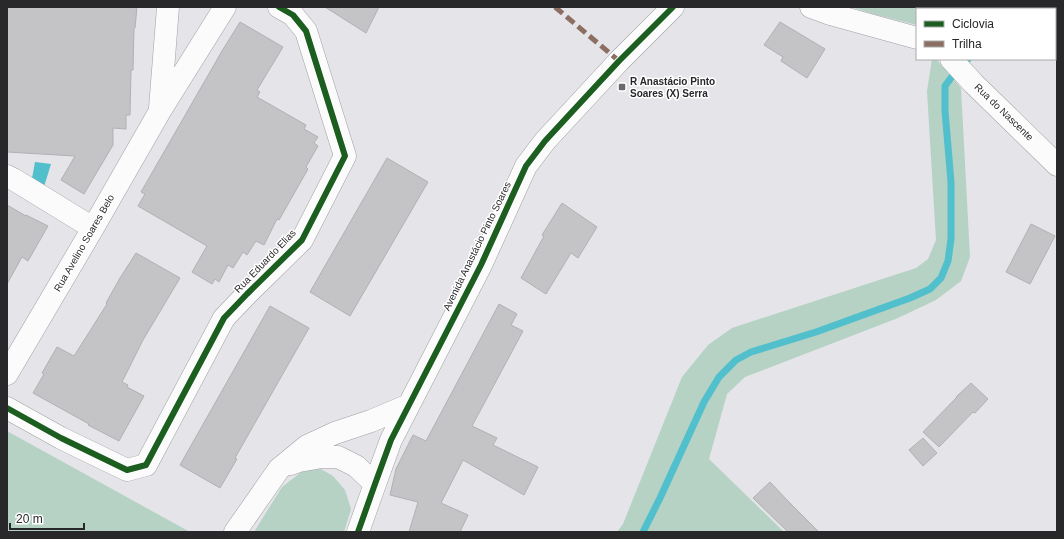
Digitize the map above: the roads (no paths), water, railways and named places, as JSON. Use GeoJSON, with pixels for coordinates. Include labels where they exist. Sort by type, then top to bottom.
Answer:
{"type":"FeatureCollection","features":[{"type":"Feature","properties":{"kind":"street","name":"Rua Avelino Soares Belo"},"geometry":{"type":"LineString","coordinates":[[160,111],[168,7]]}},
{"type":"Feature","properties":{"kind":"street","name":"Rua Avelino Soares Belo"},"geometry":{"type":"LineString","coordinates":[[7,374],[160,111],[225,7]]}},
{"type":"Feature","properties":{"kind":"street","name":"Rua Eduardo Elias"},"geometry":{"type":"LineString","coordinates":[[7,408],[61,438],[127,470],[146,465],[224,318],[246,294],[302,240],[345,156],[306,31],[293,15],[279,7]]}},
{"type":"Feature","properties":{"kind":"street","name":"Avenida Anastácio Pinto Soares"},"geometry":{"type":"LineString","coordinates":[[358,532],[391,440],[481,265],[526,166],[545,140],[619,61],[674,7]]}},
{"type":"Feature","properties":{"kind":"street"},"geometry":{"type":"LineString","coordinates":[[811,7],[830,14],[916,38]]}},
{"type":"Feature","properties":{"kind":"street","name":"Rua do Nascente"},"geometry":{"type":"LineString","coordinates":[[952,60],[974,84],[1057,165]]}},
{"type":"Feature","properties":{"kind":"street"},"geometry":{"type":"LineString","coordinates":[[7,176],[93,228]]}},
{"type":"Feature","properties":{"kind":"street"},"geometry":{"type":"LineString","coordinates":[[235,532],[279,469],[307,446],[335,433],[371,421],[408,405]]}},
{"type":"Feature","properties":{"kind":"street"},"geometry":{"type":"LineString","coordinates":[[344,430],[367,433],[378,439],[388,449],[377,459],[366,464],[356,466]]}},
{"type":"Feature","properties":{"kind":"street"},"geometry":{"type":"LineString","coordinates":[[279,469],[299,461],[322,457],[338,458],[356,466],[374,484]]}},
{"type":"Feature","properties":{"kind":"water"},"geometry":{"type":"Polygon","coordinates":[[[35,162],[51,164],[43,190],[31,184],[35,162]]]}},
{"type":"Feature","properties":{"kind":"waterway"},"geometry":{"type":"LineString","coordinates":[[643,532],[704,402],[719,377],[736,360],[751,352],[816,332],[910,298],[930,289],[941,278],[948,261],[951,239],[951,182],[945,111],[945,86],[956,71],[967,60]]}},
{"type":"Feature","properties":{"kind":"place","name":"R Anastácio Pinto Soares (X) Serra"},"geometry":{"type":"Point","coordinates":[622,87]}}]}
